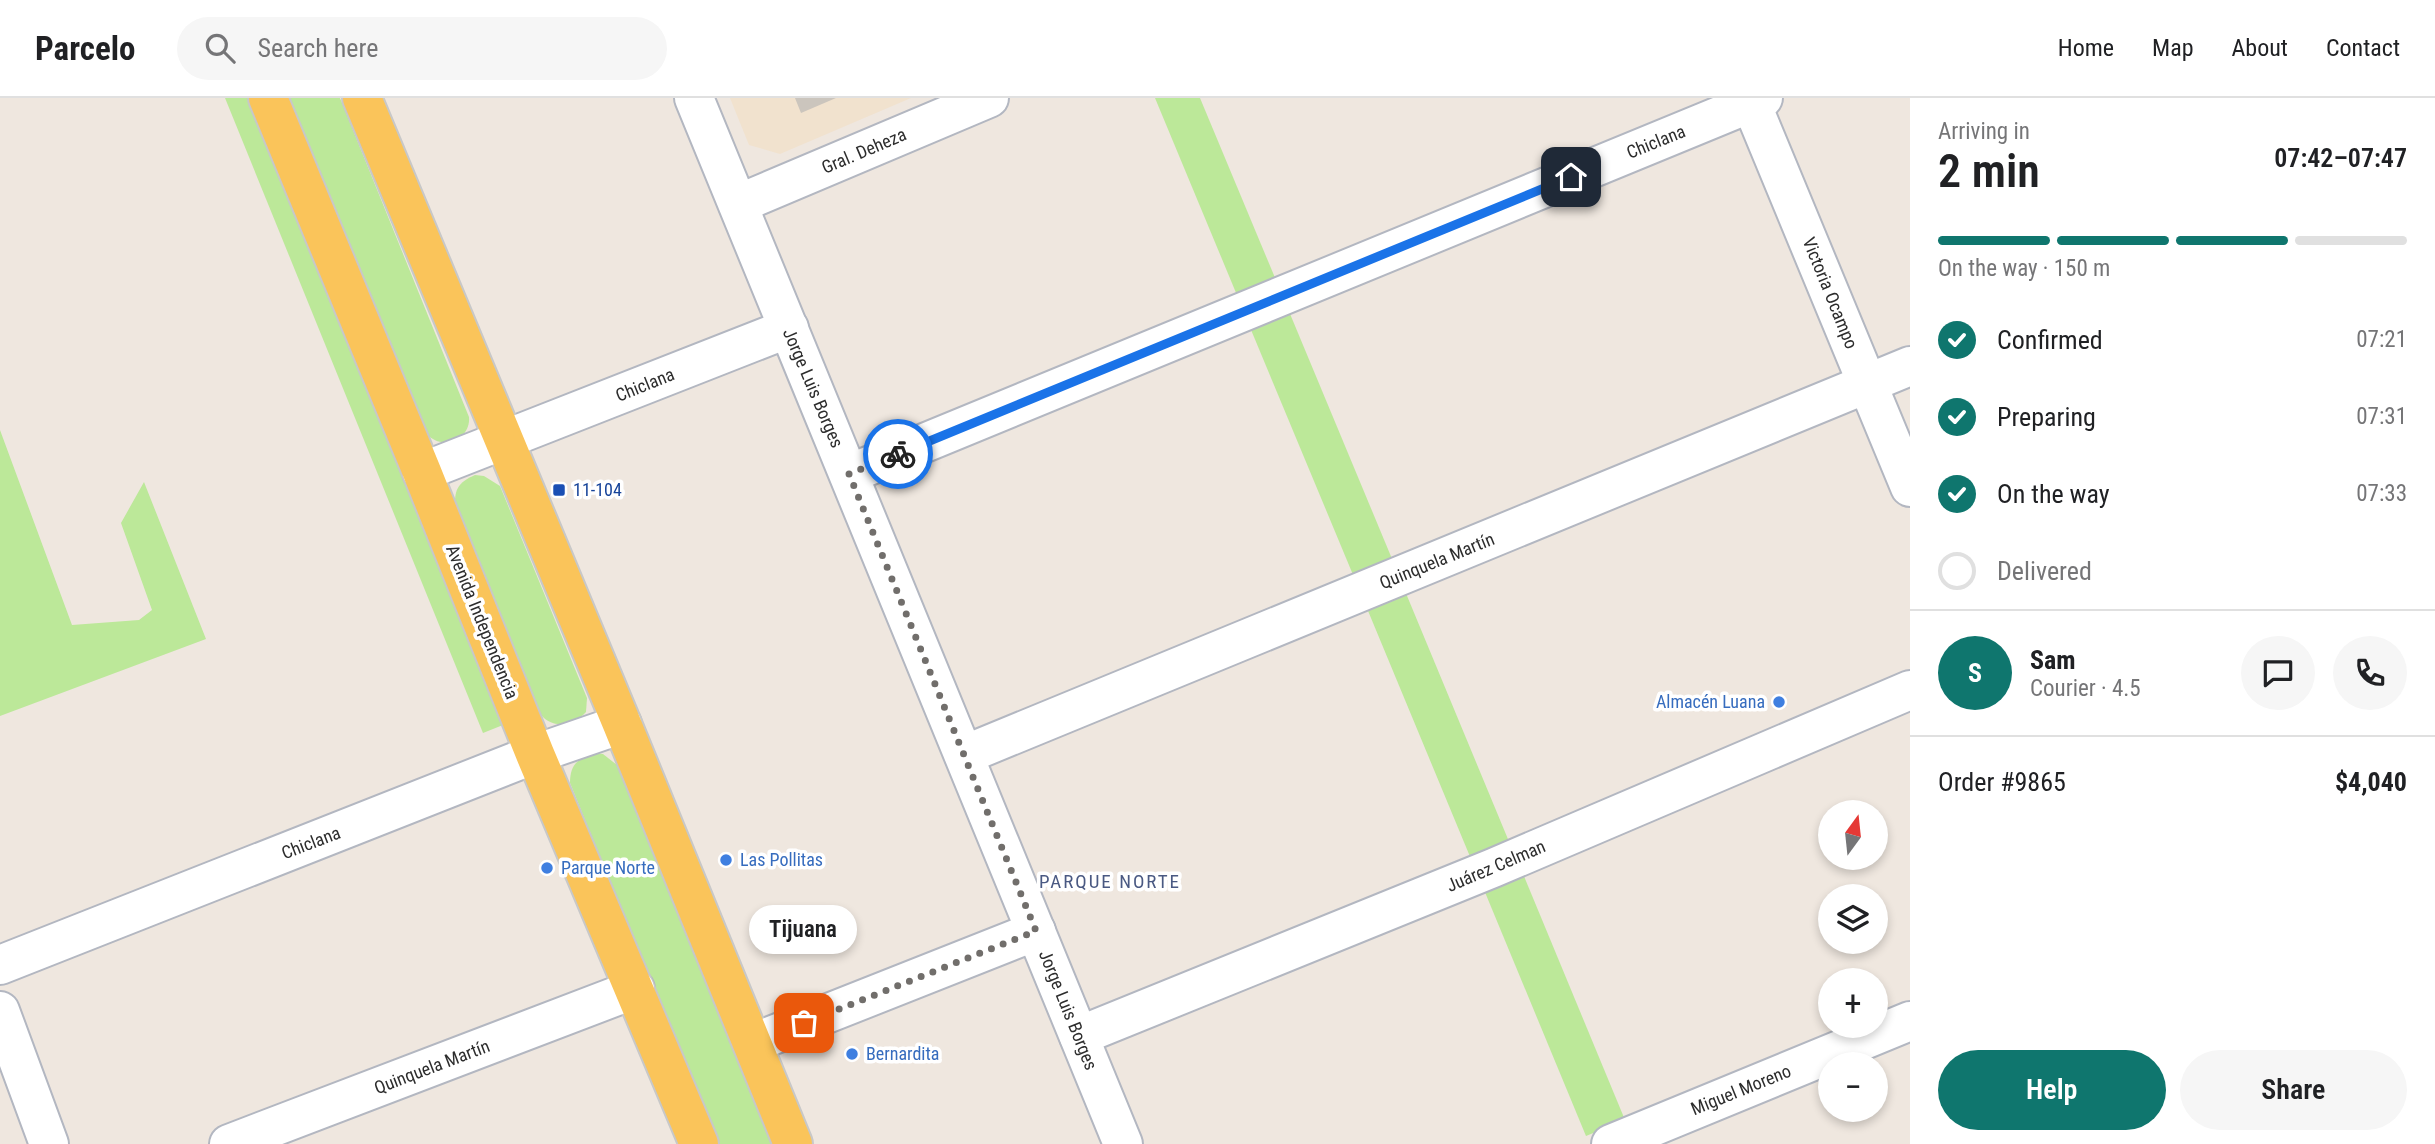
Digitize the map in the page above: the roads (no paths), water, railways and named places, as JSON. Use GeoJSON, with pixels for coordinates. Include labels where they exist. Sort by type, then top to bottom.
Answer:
{"type":"FeatureCollection","features":[{"type":"Feature","properties":{"kind":"main road","name":"Avenida Independencia"},"geometry":{"type":"LineString","coordinates":[[268,98],[536,754],[699,1144]]}},
{"type":"Feature","properties":{"kind":"main road"},"geometry":{"type":"LineString","coordinates":[[362,98],[793,1144]]}},
{"type":"Feature","properties":{"kind":"street","name":"Jorge Luis Borges"},"geometry":{"type":"LineString","coordinates":[[694,98],[1123,1144]]}},
{"type":"Feature","properties":{"kind":"street","name":"Gral. Deheza"},"geometry":{"type":"LineString","coordinates":[[738,204],[989,98]]}},
{"type":"Feature","properties":{"kind":"street","name":"Chiclana"},"geometry":{"type":"LineString","coordinates":[[849,474],[1755,100]]}},
{"type":"Feature","properties":{"kind":"street","name":"Victoria Ocampo"},"geometry":{"type":"LineString","coordinates":[[1755,100],[1910,487]]}},
{"type":"Feature","properties":{"kind":"street","name":"Chiclana"},"geometry":{"type":"LineString","coordinates":[[422,472],[789,328]]}},
{"type":"Feature","properties":{"kind":"street","name":"Quinquela Martín"},"geometry":{"type":"LineString","coordinates":[[964,755],[1910,366]]}},
{"type":"Feature","properties":{"kind":"street","name":"Juárez Celman"},"geometry":{"type":"LineString","coordinates":[[1079,1036],[1493,868],[1910,690]]}},
{"type":"Feature","properties":{"kind":"street","name":"Chiclana"},"geometry":{"type":"LineString","coordinates":[[0,965],[536,754],[622,724]]}},
{"type":"Feature","properties":{"kind":"street"},"geometry":{"type":"LineString","coordinates":[[753,1043],[1036,931]]}},
{"type":"Feature","properties":{"kind":"street","name":"Quinquela Martín"},"geometry":{"type":"LineString","coordinates":[[229,1144],[635,989]]}},
{"type":"Feature","properties":{"kind":"street"},"geometry":{"type":"LineString","coordinates":[[0,1011],[48,1144]]}},
{"type":"Feature","properties":{"kind":"street","name":"Miguel Moreno"},"geometry":{"type":"LineString","coordinates":[[1611,1144],[1910,1021]]}},
{"type":"Feature","properties":{"kind":"place","name":"11-104"},"geometry":{"type":"Point","coordinates":[559,490]}},
{"type":"Feature","properties":{"kind":"place","name":"Almacén Luana"},"geometry":{"type":"Point","coordinates":[1779,702]}},
{"type":"Feature","properties":{"kind":"place","name":"Las Pollitas"},"geometry":{"type":"Point","coordinates":[726,860]}},
{"type":"Feature","properties":{"kind":"place","name":"Parque Norte"},"geometry":{"type":"Point","coordinates":[547,868]}},
{"type":"Feature","properties":{"kind":"place","name":"Tijuana"},"geometry":{"type":"Point","coordinates":[804,1023]}},
{"type":"Feature","properties":{"kind":"place","name":"Bernardita"},"geometry":{"type":"Point","coordinates":[852,1054]}},
{"type":"Feature","properties":{"kind":"district","name":"PARQUE NORTE"},"geometry":{"type":"Point","coordinates":[1110,881]}}]}
